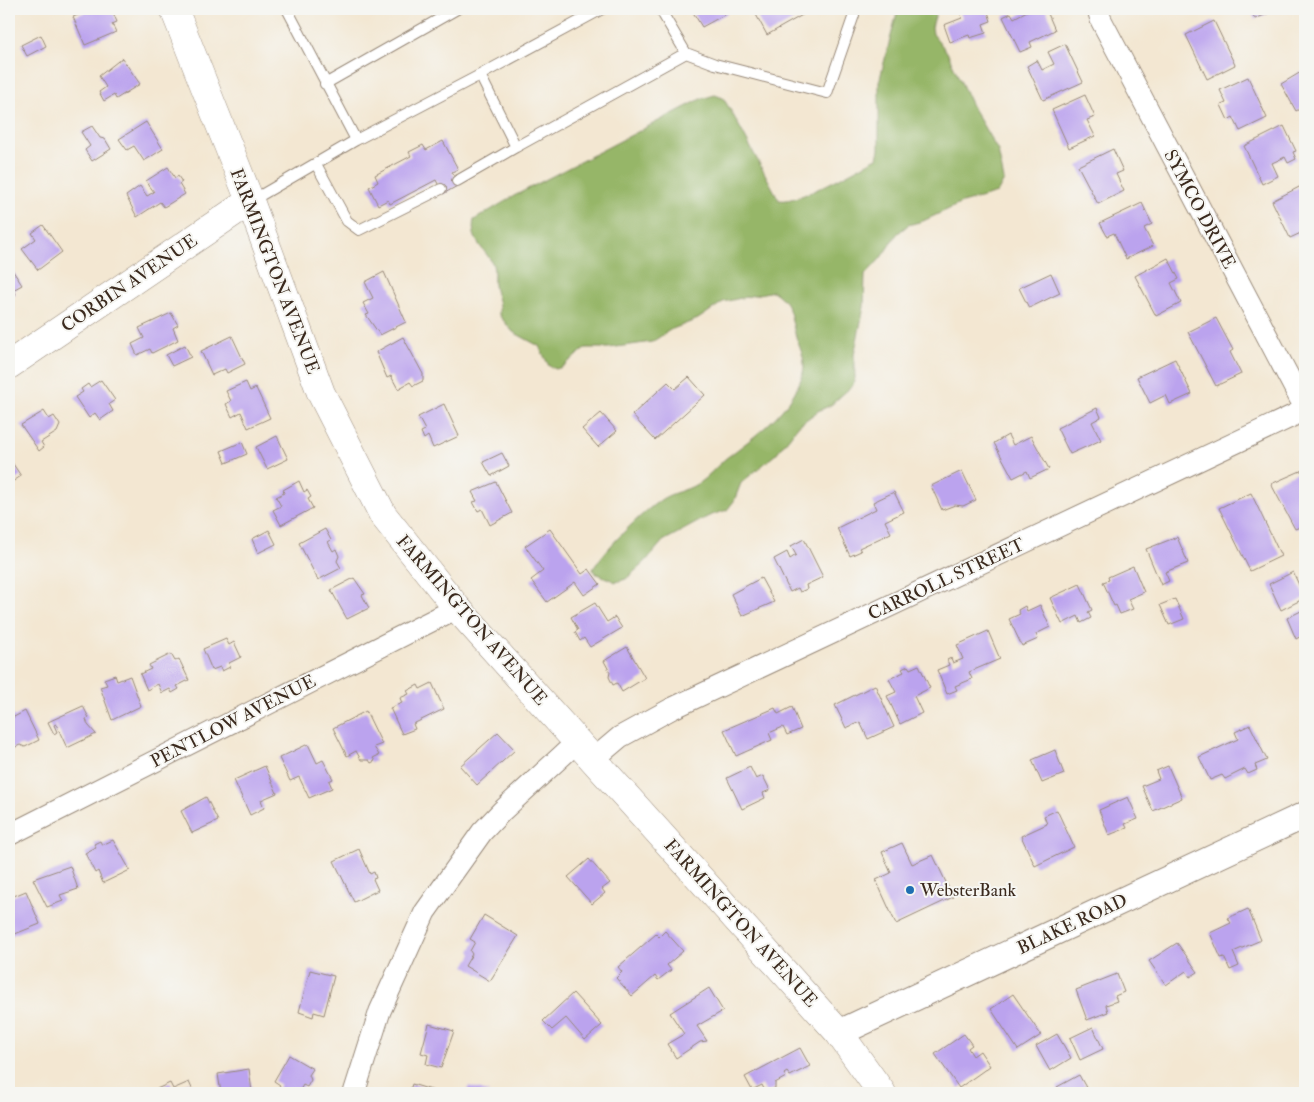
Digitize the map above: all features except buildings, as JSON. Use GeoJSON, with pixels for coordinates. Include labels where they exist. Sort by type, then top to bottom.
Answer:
{"type":"FeatureCollection","features":[{"type":"Feature","properties":{"kind":"main road","name":"FARMINGTON AVENUE"},"geometry":{"type":"LineString","coordinates":[[174,9],[250,201],[321,393],[383,515],[457,608],[839,1033],[882,1093]]}},
{"type":"Feature","properties":{"kind":"main road","name":"CORBIN AVENUE"},"geometry":{"type":"LineString","coordinates":[[9,365],[250,201]]}},
{"type":"Feature","properties":{"kind":"street","name":"SYMCO DRIVE"},"geometry":{"type":"LineString","coordinates":[[1098,9],[1101,20],[1305,409]]}},
{"type":"Feature","properties":{"kind":"street","name":"CARROLL STREET"},"geometry":{"type":"LineString","coordinates":[[354,1093],[380,1011],[425,912],[482,832],[502,811],[586,750],[620,737],[671,709],[1305,409]]}},
{"type":"Feature","properties":{"kind":"street","name":"PENTLOW AVENUE"},"geometry":{"type":"LineString","coordinates":[[9,835],[457,608]]}},
{"type":"Feature","properties":{"kind":"street","name":"BLAKE ROAD"},"geometry":{"type":"LineString","coordinates":[[839,1033],[1305,815]]}},
{"type":"Feature","properties":{"kind":"lane"},"geometry":{"type":"LineString","coordinates":[[286,9],[356,140]]}},
{"type":"Feature","properties":{"kind":"lane"},"geometry":{"type":"LineString","coordinates":[[325,84],[458,9]]}},
{"type":"Feature","properties":{"kind":"lane"},"geometry":{"type":"LineString","coordinates":[[250,201],[356,140],[602,9]]}},
{"type":"Feature","properties":{"kind":"lane"},"geometry":{"type":"LineString","coordinates":[[660,9],[686,53],[715,64],[827,93],[854,16]]}},
{"type":"Feature","properties":{"kind":"lane"},"geometry":{"type":"LineString","coordinates":[[457,181],[686,53]]}},
{"type":"Feature","properties":{"kind":"lane"},"geometry":{"type":"LineString","coordinates":[[480,75],[516,147]]}},
{"type":"Feature","properties":{"kind":"lane"},"geometry":{"type":"LineString","coordinates":[[316,164],[347,221],[359,230],[441,189]]}},
{"type":"Feature","properties":{"kind":"green space"},"geometry":{"type":"Polygon","coordinates":[[[898,9],[937,9],[932,27],[933,34],[947,52],[973,108],[998,151],[1004,180],[997,193],[962,203],[923,221],[908,225],[897,234],[880,259],[865,275],[864,307],[854,355],[855,378],[853,385],[831,405],[818,411],[799,425],[776,454],[741,483],[734,501],[727,510],[709,516],[663,541],[645,562],[626,579],[616,582],[595,573],[593,569],[607,551],[624,531],[644,513],[662,499],[701,482],[725,459],[771,422],[790,399],[798,387],[803,373],[804,362],[789,309],[784,300],[773,291],[723,302],[698,319],[670,330],[652,342],[609,348],[586,348],[562,367],[556,369],[549,366],[539,346],[513,332],[499,315],[493,265],[476,240],[473,228],[474,220],[514,196],[701,99],[715,95],[723,98],[731,111],[779,200],[800,197],[828,184],[877,158],[879,150],[879,82],[898,9]]]}},
{"type":"Feature","properties":{"kind":"place","name":"WebsterBank"},"geometry":{"type":"Point","coordinates":[910,890]}}]}
